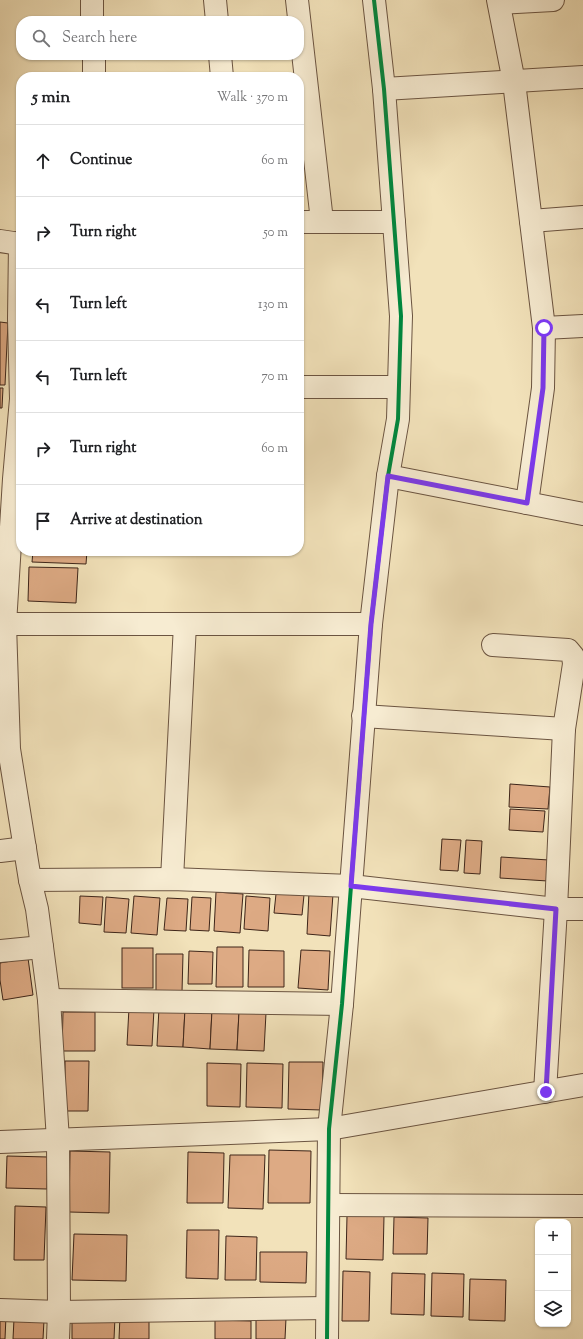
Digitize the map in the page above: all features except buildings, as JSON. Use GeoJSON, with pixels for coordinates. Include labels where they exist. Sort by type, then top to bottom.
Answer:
{"type":"FeatureCollection","features":[{"type":"Feature","properties":{"kind":"street"},"geometry":{"type":"LineString","coordinates":[[92,0],[92,16]]}},
{"type":"Feature","properties":{"kind":"street"},"geometry":{"type":"LineString","coordinates":[[215,0],[217,16]]}},
{"type":"Feature","properties":{"kind":"street"},"geometry":{"type":"LineString","coordinates":[[297,0],[299,16]]}},
{"type":"Feature","properties":{"kind":"street"},"geometry":{"type":"LineString","coordinates":[[327,1339],[329,1129],[342,1004],[371,624],[388,476],[398,419],[401,316],[384,89],[374,0]]}},
{"type":"Feature","properties":{"kind":"street"},"geometry":{"type":"LineString","coordinates":[[527,503],[543,388],[544,328],[514,82],[498,2],[553,0]]}},
{"type":"Feature","properties":{"kind":"street"},"geometry":{"type":"LineString","coordinates":[[94,60],[94,72]]}},
{"type":"Feature","properties":{"kind":"street"},"geometry":{"type":"LineString","coordinates":[[220,60],[222,72]]}},
{"type":"Feature","properties":{"kind":"street"},"geometry":{"type":"LineString","coordinates":[[304,60],[322,221]]}},
{"type":"Feature","properties":{"kind":"street"},"geometry":{"type":"LineString","coordinates":[[384,89],[583,77]]}},
{"type":"Feature","properties":{"kind":"street"},"geometry":{"type":"LineString","coordinates":[[531,221],[583,217]]}},
{"type":"Feature","properties":{"kind":"street"},"geometry":{"type":"LineString","coordinates":[[304,222],[394,222]]}},
{"type":"Feature","properties":{"kind":"street"},"geometry":{"type":"LineString","coordinates":[[14,243],[10,319],[16,363]]}},
{"type":"Feature","properties":{"kind":"street"},"geometry":{"type":"LineString","coordinates":[[544,328],[583,326]]}},
{"type":"Feature","properties":{"kind":"street"},"geometry":{"type":"LineString","coordinates":[[304,387],[398,387]]}},
{"type":"Feature","properties":{"kind":"street"},"geometry":{"type":"LineString","coordinates":[[16,444],[7,479],[3,624],[10,749],[30,880],[37,909],[49,1000],[58,1140],[58,1339]]}},
{"type":"Feature","properties":{"kind":"street"},"geometry":{"type":"LineString","coordinates":[[388,476],[583,514]]}},
{"type":"Feature","properties":{"kind":"street"},"geometry":{"type":"LineString","coordinates":[[3,624],[371,624]]}},
{"type":"Feature","properties":{"kind":"street"},"geometry":{"type":"LineString","coordinates":[[172,879],[184,624]]}},
{"type":"Feature","properties":{"kind":"street"},"geometry":{"type":"LineString","coordinates":[[493,646],[568,650],[573,656],[574,664],[564,729],[546,1092]]}},
{"type":"Feature","properties":{"kind":"street"},"geometry":{"type":"LineString","coordinates":[[363,716],[564,729]]}},
{"type":"Feature","properties":{"kind":"street"},"geometry":{"type":"LineString","coordinates":[[0,851],[25,848]]}},
{"type":"Feature","properties":{"kind":"street"},"geometry":{"type":"LineString","coordinates":[[30,880],[172,879],[351,886],[556,909],[583,909]]}},
{"type":"Feature","properties":{"kind":"street"},"geometry":{"type":"LineString","coordinates":[[0,951],[42,947]]}},
{"type":"Feature","properties":{"kind":"street"},"geometry":{"type":"LineString","coordinates":[[49,1000],[342,1004]]}},
{"type":"Feature","properties":{"kind":"street"},"geometry":{"type":"LineString","coordinates":[[0,1142],[329,1129],[583,1085]]}},
{"type":"Feature","properties":{"kind":"street"},"geometry":{"type":"LineString","coordinates":[[329,1205],[583,1206]]}},
{"type":"Feature","properties":{"kind":"street"},"geometry":{"type":"LineString","coordinates":[[0,1310],[59,1312],[327,1308]]}},
{"type":"Feature","properties":{"kind":"cycle path"},"geometry":{"type":"LineString","coordinates":[[327,1339],[329,1129],[342,1004],[371,624],[388,476],[398,419],[401,316],[384,89],[374,0]]}},
{"type":"Feature","properties":{"kind":"route"},"geometry":{"type":"LineString","coordinates":[[544,328],[543,388],[527,503],[388,476],[371,624],[351,886],[556,909],[546,1092]]}}]}
